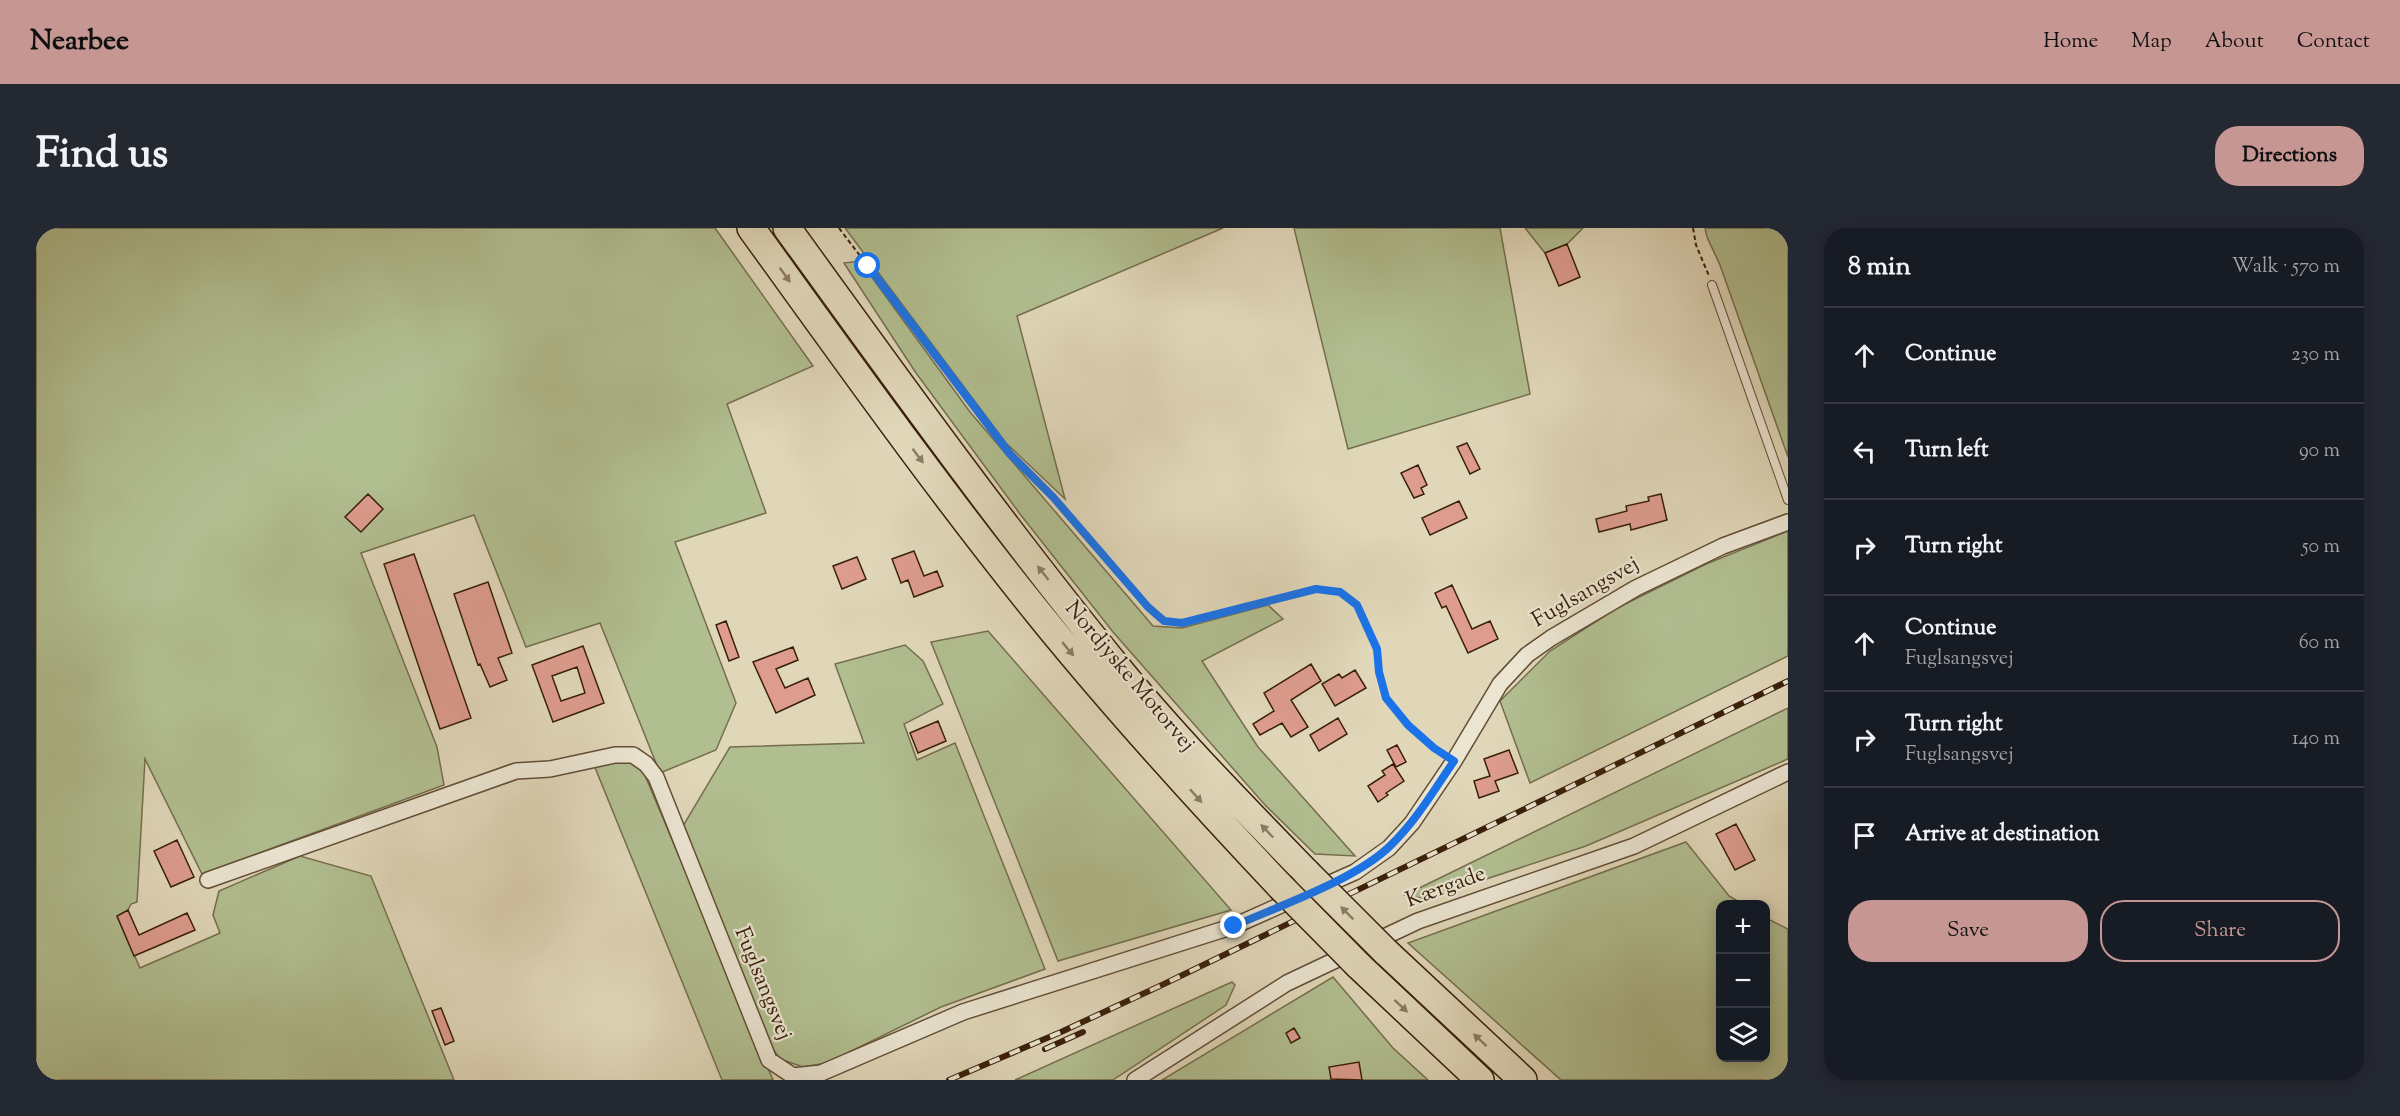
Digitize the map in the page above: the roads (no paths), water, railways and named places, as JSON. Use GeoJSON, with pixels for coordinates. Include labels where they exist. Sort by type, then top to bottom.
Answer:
{"type":"FeatureCollection","features":[{"type":"Feature","properties":{"kind":"highway","name":"Nordjyske Motorvej"},"geometry":{"type":"LineString","coordinates":[[751,228],[882,410],[1039,613],[1118,709],[1280,886],[1358,965],[1480,1080]]}},
{"type":"Feature","properties":{"kind":"highway","name":"Nordjyske Motorvej"},"geometry":{"type":"LineString","coordinates":[[787,228],[957,461],[1117,667],[1206,769],[1307,873],[1386,952],[1523,1080]]}},
{"type":"Feature","properties":{"kind":"highway"},"geometry":{"type":"LineString","coordinates":[[799,228],[957,461]]}},
{"type":"Feature","properties":{"kind":"street","name":"Fuglsangsvej"},"geometry":{"type":"LineString","coordinates":[[208,880],[516,771],[550,770],[615,755],[633,755],[646,764],[656,777],[769,1060],[793,1076],[821,1073],[963,1012],[1234,926],[1355,872],[1389,848],[1412,823],[1454,761],[1500,684],[1527,656],[1551,638],[1636,588],[1723,546],[1788,522]]}},
{"type":"Feature","properties":{"kind":"street","name":"Kærgade"},"geometry":{"type":"LineString","coordinates":[[1135,1080],[1287,983],[1418,921],[1634,846],[1788,771]]}},
{"type":"Feature","properties":{"kind":"lane"},"geometry":{"type":"LineString","coordinates":[[1712,285],[1788,500]]}},
{"type":"Feature","properties":{"kind":"railway"},"geometry":{"type":"LineString","coordinates":[[949,1080],[1061,1032],[1164,984],[1788,681]]}},
{"type":"Feature","properties":{"kind":"railway"},"geometry":{"type":"LineString","coordinates":[[1045,1049],[1083,1032]]}}]}
